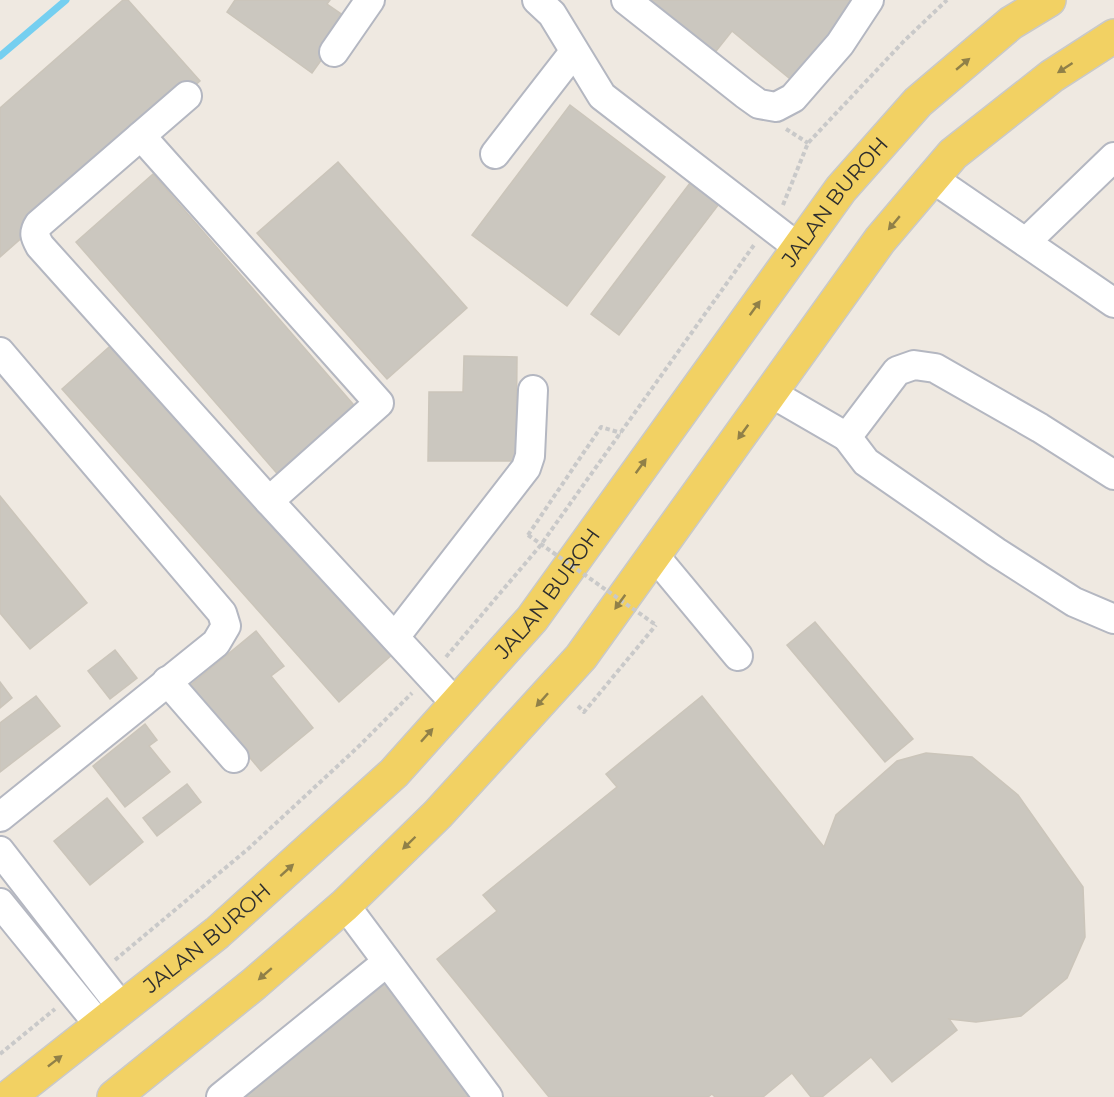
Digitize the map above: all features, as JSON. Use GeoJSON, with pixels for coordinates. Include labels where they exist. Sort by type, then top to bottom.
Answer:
{"type":"FeatureCollection","features":[{"type":"Feature","properties":{"kind":"main road","name":"JALAN BUROH"},"geometry":{"type":"LineString","coordinates":[[9,1097],[217,933],[394,773],[532,619],[841,189],[918,102],[1018,12],[1049,0]]}},
{"type":"Feature","properties":{"kind":"main road"},"geometry":{"type":"LineString","coordinates":[[114,1097],[254,984],[345,905],[438,814],[581,657],[880,240],[932,178],[953,154],[1052,76],[1114,36]]}},
{"type":"Feature","properties":{"kind":"lane"},"geometry":{"type":"LineString","coordinates":[[334,52],[370,0]]}},
{"type":"Feature","properties":{"kind":"lane"},"geometry":{"type":"LineString","coordinates":[[537,0],[552,14],[602,96],[799,248]]}},
{"type":"Feature","properties":{"kind":"lane"},"geometry":{"type":"LineString","coordinates":[[626,0],[759,104],[776,107],[793,98],[840,44],[869,0]]}},
{"type":"Feature","properties":{"kind":"lane"},"geometry":{"type":"LineString","coordinates":[[495,154],[574,52]]}},
{"type":"Feature","properties":{"kind":"lane"},"geometry":{"type":"LineString","coordinates":[[187,96],[39,224],[35,231],[35,238],[269,501],[456,704]]}},
{"type":"Feature","properties":{"kind":"lane"},"geometry":{"type":"LineString","coordinates":[[141,136],[379,403],[269,501]]}},
{"type":"Feature","properties":{"kind":"lane"},"geometry":{"type":"LineString","coordinates":[[1026,242],[1114,157]]}},
{"type":"Feature","properties":{"kind":"lane"},"geometry":{"type":"LineString","coordinates":[[932,178],[1114,303]]}},
{"type":"Feature","properties":{"kind":"lane"},"geometry":{"type":"LineString","coordinates":[[0,352],[222,613],[226,627],[216,643],[0,817]]}},
{"type":"Feature","properties":{"kind":"lane"},"geometry":{"type":"LineString","coordinates":[[847,437],[897,371],[914,365],[935,368],[1031,422],[1114,475]]}},
{"type":"Feature","properties":{"kind":"lane"},"geometry":{"type":"LineString","coordinates":[[395,637],[526,468],[530,456],[533,390]]}},
{"type":"Feature","properties":{"kind":"lane"},"geometry":{"type":"LineString","coordinates":[[771,393],[847,437],[866,462],[996,552],[1074,602],[1114,620]]}},
{"type":"Feature","properties":{"kind":"lane"},"geometry":{"type":"LineString","coordinates":[[654,555],[738,656]]}},
{"type":"Feature","properties":{"kind":"lane"},"geometry":{"type":"LineString","coordinates":[[167,681],[234,758]]}},
{"type":"Feature","properties":{"kind":"lane"},"geometry":{"type":"LineString","coordinates":[[0,851],[97,975],[111,1017]]}},
{"type":"Feature","properties":{"kind":"lane"},"geometry":{"type":"LineString","coordinates":[[0,903],[74,994],[111,1017]]}},
{"type":"Feature","properties":{"kind":"lane"},"geometry":{"type":"LineString","coordinates":[[345,905],[488,1097]]}},
{"type":"Feature","properties":{"kind":"lane"},"geometry":{"type":"LineString","coordinates":[[221,1097],[387,962]]}},
{"type":"Feature","properties":{"kind":"path"},"geometry":{"type":"LineString","coordinates":[[97,975],[248,849],[357,748],[430,675],[540,546],[621,433],[783,205],[808,144],[905,40],[947,0]]}},
{"type":"Feature","properties":{"kind":"path"},"geometry":{"type":"LineString","coordinates":[[786,129],[808,144]]}},
{"type":"Feature","properties":{"kind":"path"},"geometry":{"type":"LineString","coordinates":[[578,706],[584,712],[656,625],[528,535],[601,427],[621,433]]}},
{"type":"Feature","properties":{"kind":"path"},"geometry":{"type":"LineString","coordinates":[[0,1054],[74,994]]}},
{"type":"Feature","properties":{"kind":"building"},"geometry":{"type":"Polygon","coordinates":[[[123,0],[128,0],[200,81],[0,257],[0,108],[123,0]]]}},
{"type":"Feature","properties":{"kind":"building"},"geometry":{"type":"Polygon","coordinates":[[[235,0],[330,0],[327,4],[350,20],[312,73],[227,12],[235,0]]]}},
{"type":"Feature","properties":{"kind":"building"},"geometry":{"type":"Polygon","coordinates":[[[637,0],[858,0],[795,83],[732,31],[709,60],[637,0]]]}},
{"type":"Feature","properties":{"kind":"building"},"geometry":{"type":"Polygon","coordinates":[[[570,105],[665,177],[567,306],[472,235],[570,105]]]}},
{"type":"Feature","properties":{"kind":"building"},"geometry":{"type":"Polygon","coordinates":[[[338,162],[467,308],[387,379],[257,233],[338,162]]]}},
{"type":"Feature","properties":{"kind":"building"},"geometry":{"type":"Polygon","coordinates":[[[153,174],[359,411],[281,478],[76,242],[153,174]]]}},
{"type":"Feature","properties":{"kind":"building"},"geometry":{"type":"Polygon","coordinates":[[[693,179],[722,200],[619,335],[591,314],[693,179]]]}},
{"type":"Feature","properties":{"kind":"building"},"geometry":{"type":"Polygon","coordinates":[[[118,339],[394,653],[339,702],[62,389],[118,339]]]}},
{"type":"Feature","properties":{"kind":"building"},"geometry":{"type":"Polygon","coordinates":[[[464,356],[517,357],[516,461],[428,461],[429,392],[463,392],[464,356]]]}},
{"type":"Feature","properties":{"kind":"building"},"geometry":{"type":"Polygon","coordinates":[[[0,496],[87,603],[30,649],[0,613],[0,496]]]}},
{"type":"Feature","properties":{"kind":"building"},"geometry":{"type":"Polygon","coordinates":[[[815,622],[913,739],[885,762],[787,645],[815,622]]]}},
{"type":"Feature","properties":{"kind":"building"},"geometry":{"type":"Polygon","coordinates":[[[256,631],[284,666],[271,676],[313,728],[261,771],[220,722],[182,692],[256,631]]]}},
{"type":"Feature","properties":{"kind":"building"},"geometry":{"type":"Polygon","coordinates":[[[115,650],[137,678],[110,699],[88,671],[115,650]]]}},
{"type":"Feature","properties":{"kind":"building"},"geometry":{"type":"Polygon","coordinates":[[[0,682],[12,698],[0,708],[0,682]]]}},
{"type":"Feature","properties":{"kind":"building"},"geometry":{"type":"Polygon","coordinates":[[[36,696],[60,726],[0,772],[0,723],[36,696]]]}},
{"type":"Feature","properties":{"kind":"building"},"geometry":{"type":"Polygon","coordinates":[[[702,696],[824,847],[836,815],[897,761],[926,753],[972,757],[1018,795],[1083,887],[1085,937],[1067,978],[1021,1016],[976,1022],[949,1019],[957,1030],[892,1082],[871,1057],[822,1097],[811,1097],[792,1073],[763,1097],[715,1097],[712,1094],[708,1097],[549,1097],[437,959],[497,911],[483,895],[617,787],[606,774],[702,696]]]}},
{"type":"Feature","properties":{"kind":"building"},"geometry":{"type":"Polygon","coordinates":[[[145,724],[157,740],[149,746],[170,772],[125,807],[93,766],[145,724]]]}},
{"type":"Feature","properties":{"kind":"building"},"geometry":{"type":"Polygon","coordinates":[[[187,784],[201,802],[157,836],[143,818],[187,784]]]}},
{"type":"Feature","properties":{"kind":"building"},"geometry":{"type":"Polygon","coordinates":[[[107,798],[143,842],[90,885],[54,841],[107,798]]]}},
{"type":"Feature","properties":{"kind":"building"},"geometry":{"type":"Polygon","coordinates":[[[385,982],[480,1097],[245,1097],[385,982]]]}},
{"type":"Feature","properties":{"kind":"waterway"},"geometry":{"type":"LineString","coordinates":[[0,56],[66,0]]}}]}
